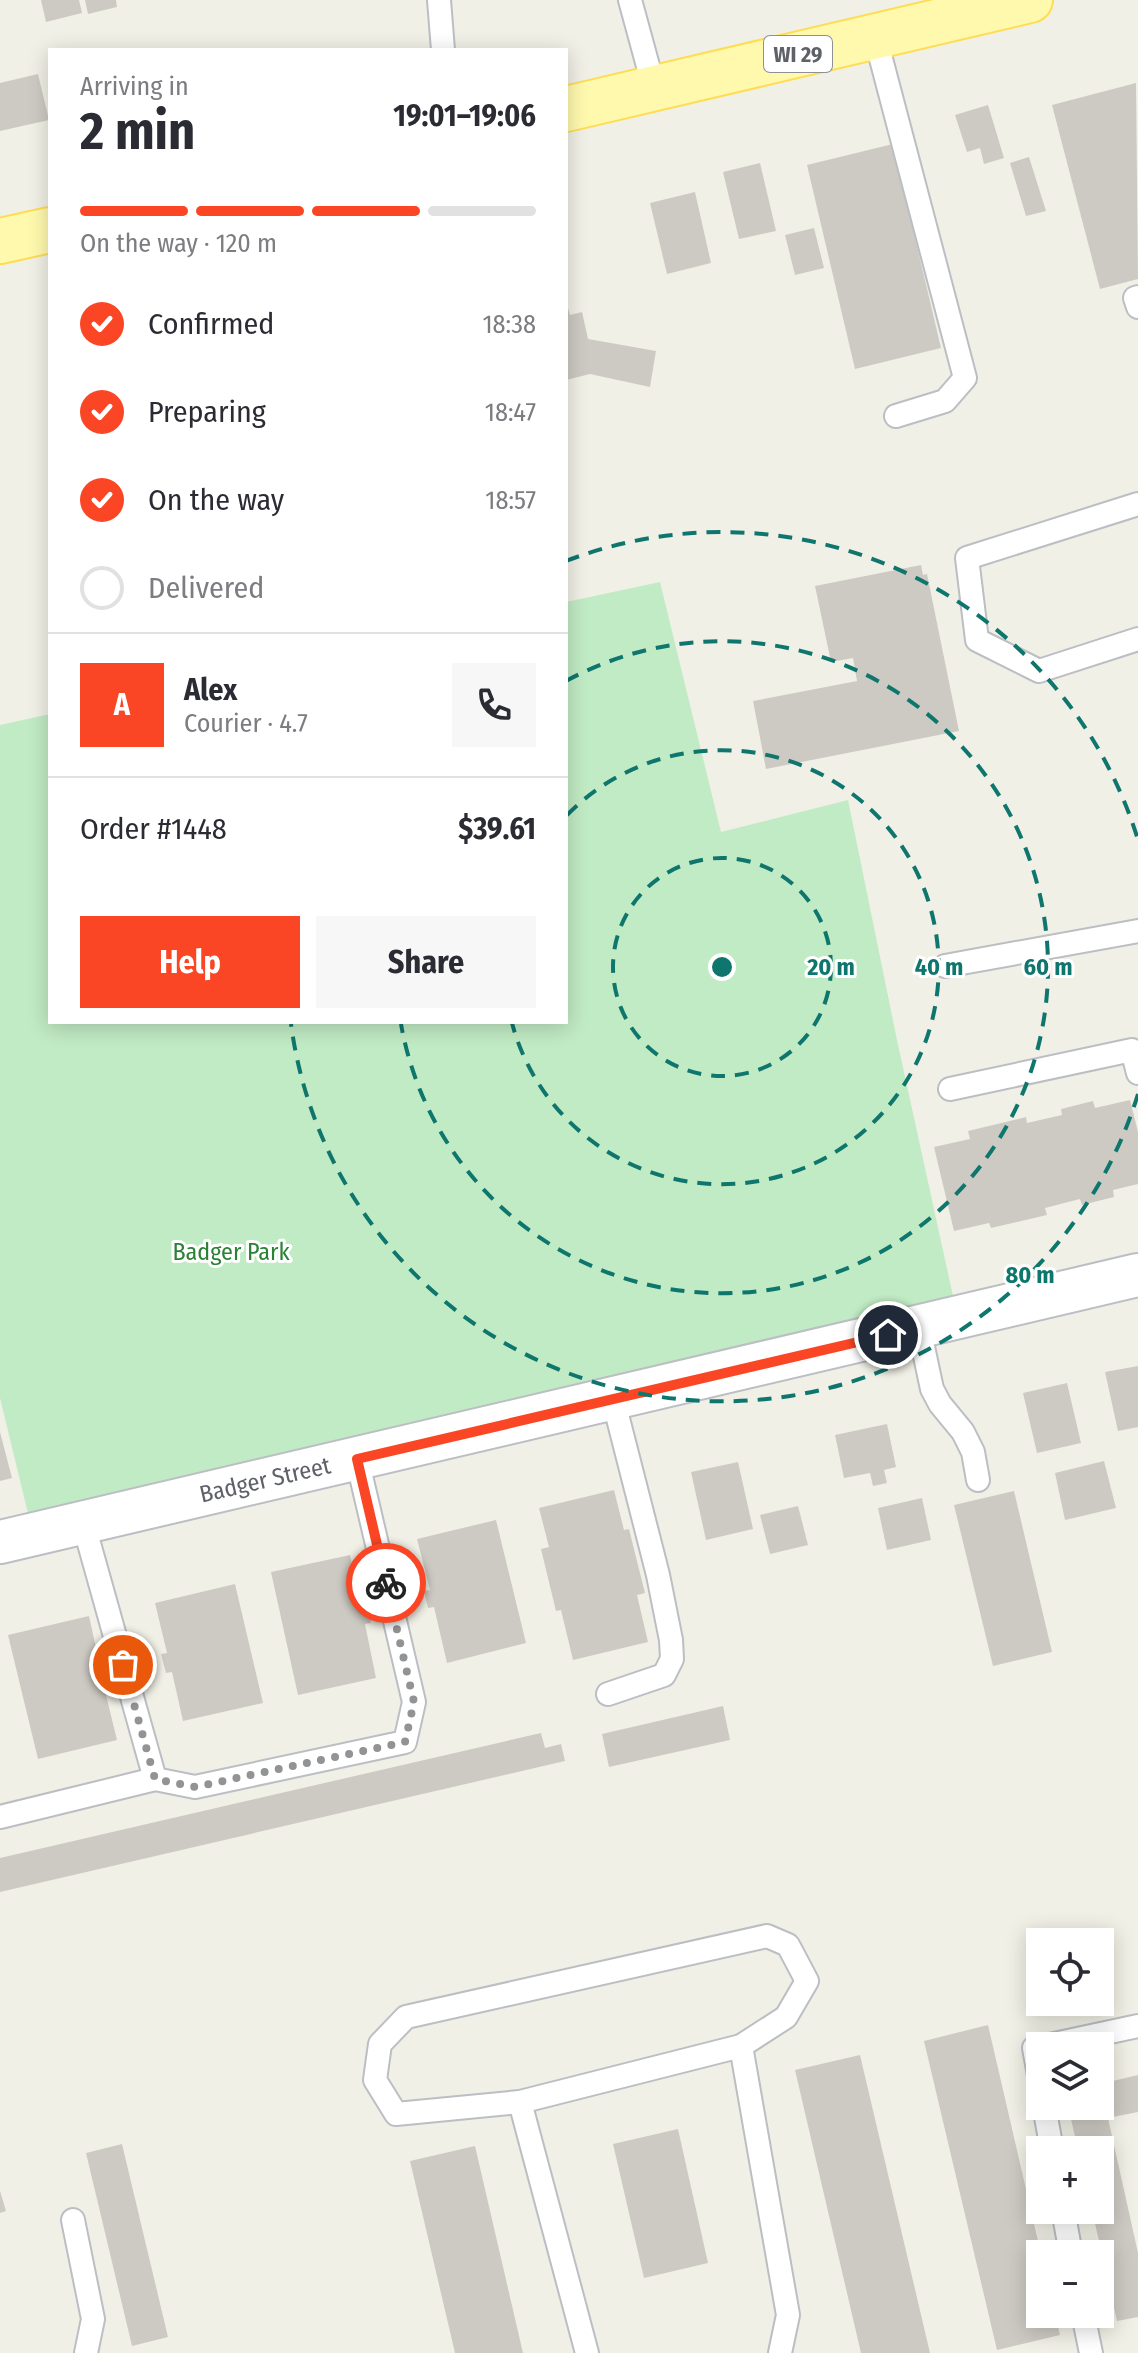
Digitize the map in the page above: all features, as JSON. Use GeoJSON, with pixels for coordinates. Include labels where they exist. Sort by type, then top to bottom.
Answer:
{"type":"FeatureCollection","features":[{"type":"Feature","properties":{"kind":"main road","name":"WI 29"},"geometry":{"type":"LineString","coordinates":[[568,109],[875,36],[934,11],[1030,0]]}},
{"type":"Feature","properties":{"kind":"main road"},"geometry":{"type":"LineString","coordinates":[[0,241],[48,230]]}},
{"type":"Feature","properties":{"kind":"street","name":"Badger Street"},"geometry":{"type":"LineString","coordinates":[[0,1542],[1138,1275]]}},
{"type":"Feature","properties":{"kind":"lane"},"geometry":{"type":"LineString","coordinates":[[439,0],[443,48]]}},
{"type":"Feature","properties":{"kind":"lane"},"geometry":{"type":"LineString","coordinates":[[630,0],[654,88]]}},
{"type":"Feature","properties":{"kind":"lane"},"geometry":{"type":"LineString","coordinates":[[875,36],[965,378],[945,401],[896,416]]}},
{"type":"Feature","properties":{"kind":"lane"},"geometry":{"type":"LineString","coordinates":[[1138,297],[1135,298],[1138,307]]}},
{"type":"Feature","properties":{"kind":"lane"},"geometry":{"type":"LineString","coordinates":[[1138,504],[967,558],[977,640],[1039,671],[1138,639]]}},
{"type":"Feature","properties":{"kind":"lane"},"geometry":{"type":"LineString","coordinates":[[945,966],[1138,931]]}},
{"type":"Feature","properties":{"kind":"lane"},"geometry":{"type":"LineString","coordinates":[[950,1089],[1132,1050],[1138,1073]]}},
{"type":"Feature","properties":{"kind":"lane"},"geometry":{"type":"LineString","coordinates":[[919,1328],[932,1389],[963,1432],[973,1452],[978,1480]]}},
{"type":"Feature","properties":{"kind":"lane"},"geometry":{"type":"LineString","coordinates":[[608,1694],[664,1675],[672,1659],[658,1575],[613,1399]]}},
{"type":"Feature","properties":{"kind":"lane"},"geometry":{"type":"LineString","coordinates":[[0,1817],[155,1779],[195,1787],[405,1742],[414,1702],[357,1459]]}},
{"type":"Feature","properties":{"kind":"lane"},"geometry":{"type":"LineString","coordinates":[[83,1522],[155,1779]]}},
{"type":"Feature","properties":{"kind":"lane"},"geometry":{"type":"LineString","coordinates":[[767,1936],[788,1945],[807,1981],[786,2017],[741,2046],[520,2102],[396,2114],[375,2080],[380,2044],[406,2017],[767,1936]]}},
{"type":"Feature","properties":{"kind":"lane"},"geometry":{"type":"LineString","coordinates":[[1109,2032],[1138,2026]]}},
{"type":"Feature","properties":{"kind":"lane"},"geometry":{"type":"LineString","coordinates":[[741,2046],[788,2315],[780,2353]]}},
{"type":"Feature","properties":{"kind":"lane"},"geometry":{"type":"LineString","coordinates":[[520,2102],[587,2353]]}},
{"type":"Feature","properties":{"kind":"lane"},"geometry":{"type":"LineString","coordinates":[[73,2220],[93,2319],[86,2353]]}},
{"type":"Feature","properties":{"kind":"lane"},"geometry":{"type":"LineString","coordinates":[[1086,2328],[1091,2353]]}},
{"type":"Feature","properties":{"kind":"green space","name":"Badger Park"},"geometry":{"type":"Polygon","coordinates":[[[660,582],[721,832],[848,800],[958,1319],[33,1534],[0,1398],[0,725],[48,714],[48,1024],[568,1024],[568,602],[660,582]]]}},
{"type":"Feature","properties":{"kind":"building"},"geometry":{"type":"Polygon","coordinates":[[[41,0],[79,0],[82,13],[46,22],[41,0]]]}},
{"type":"Feature","properties":{"kind":"building"},"geometry":{"type":"Polygon","coordinates":[[[85,0],[116,0],[117,7],[88,14],[85,0]]]}},
{"type":"Feature","properties":{"kind":"building"},"geometry":{"type":"Polygon","coordinates":[[[38,74],[48,120],[0,131],[0,83],[38,74]]]}},
{"type":"Feature","properties":{"kind":"building"},"geometry":{"type":"Polygon","coordinates":[[[1136,83],[1138,279],[1100,289],[1052,105],[1136,83]]]}},
{"type":"Feature","properties":{"kind":"building"},"geometry":{"type":"Polygon","coordinates":[[[988,105],[1004,158],[984,164],[980,148],[967,152],[955,115],[988,105]]]}},
{"type":"Feature","properties":{"kind":"building"},"geometry":{"type":"Polygon","coordinates":[[[893,144],[941,348],[855,369],[807,165],[893,144]]]}},
{"type":"Feature","properties":{"kind":"building"},"geometry":{"type":"Polygon","coordinates":[[[1029,157],[1046,211],[1026,216],[1010,163],[1029,157]]]}},
{"type":"Feature","properties":{"kind":"building"},"geometry":{"type":"Polygon","coordinates":[[[760,163],[776,231],[739,239],[723,172],[760,163]]]}},
{"type":"Feature","properties":{"kind":"building"},"geometry":{"type":"Polygon","coordinates":[[[695,192],[711,263],[667,274],[650,203],[695,192]]]}},
{"type":"Feature","properties":{"kind":"building"},"geometry":{"type":"Polygon","coordinates":[[[814,228],[824,268],[795,275],[785,235],[814,228]]]}},
{"type":"Feature","properties":{"kind":"building"},"geometry":{"type":"Polygon","coordinates":[[[568,308],[570,315],[582,312],[588,339],[656,351],[650,387],[590,374],[568,380],[568,308]]]}},
{"type":"Feature","properties":{"kind":"building"},"geometry":{"type":"Polygon","coordinates":[[[921,565],[923,575],[927,574],[959,731],[766,769],[753,701],[857,681],[853,658],[831,662],[815,586],[921,565]]]}},
{"type":"Feature","properties":{"kind":"building"},"geometry":{"type":"Polygon","coordinates":[[[1130,1100],[1138,1132],[1138,1184],[1113,1190],[1114,1197],[1082,1205],[1080,1199],[1045,1208],[1047,1215],[991,1228],[989,1223],[954,1231],[934,1147],[970,1139],[968,1131],[1026,1117],[1027,1123],[1062,1115],[1061,1109],[1093,1101],[1095,1108],[1130,1100]]]}},
{"type":"Feature","properties":{"kind":"building"},"geometry":{"type":"Polygon","coordinates":[[[1138,1366],[1138,1427],[1118,1431],[1105,1372],[1138,1366]]]}},
{"type":"Feature","properties":{"kind":"building"},"geometry":{"type":"Polygon","coordinates":[[[1067,1383],[1081,1443],[1037,1453],[1023,1393],[1067,1383]]]}},
{"type":"Feature","properties":{"kind":"building"},"geometry":{"type":"Polygon","coordinates":[[[887,1424],[896,1467],[884,1470],[887,1483],[873,1486],[870,1473],[844,1478],[835,1435],[887,1424]]]}},
{"type":"Feature","properties":{"kind":"building"},"geometry":{"type":"Polygon","coordinates":[[[0,1432],[12,1478],[0,1481],[0,1432]]]}},
{"type":"Feature","properties":{"kind":"building"},"geometry":{"type":"Polygon","coordinates":[[[1104,1461],[1116,1508],[1065,1520],[1055,1473],[1104,1461]]]}},
{"type":"Feature","properties":{"kind":"building"},"geometry":{"type":"Polygon","coordinates":[[[738,1462],[753,1529],[706,1540],[691,1472],[738,1462]]]}},
{"type":"Feature","properties":{"kind":"building"},"geometry":{"type":"Polygon","coordinates":[[[614,1490],[624,1530],[629,1529],[645,1593],[637,1595],[648,1642],[573,1660],[561,1610],[556,1611],[541,1549],[549,1547],[539,1508],[614,1490]]]}},
{"type":"Feature","properties":{"kind":"building"},"geometry":{"type":"Polygon","coordinates":[[[1014,1491],[1052,1652],[993,1666],[954,1505],[1014,1491]]]}},
{"type":"Feature","properties":{"kind":"building"},"geometry":{"type":"Polygon","coordinates":[[[922,1498],[931,1540],[887,1550],[878,1508],[922,1498]]]}},
{"type":"Feature","properties":{"kind":"building"},"geometry":{"type":"Polygon","coordinates":[[[798,1506],[808,1545],[770,1554],[760,1515],[798,1506]]]}},
{"type":"Feature","properties":{"kind":"building"},"geometry":{"type":"Polygon","coordinates":[[[496,1520],[526,1643],[447,1663],[434,1607],[428,1608],[424,1591],[430,1590],[417,1539],[496,1520]]]}},
{"type":"Feature","properties":{"kind":"building"},"geometry":{"type":"Polygon","coordinates":[[[350,1555],[361,1606],[367,1605],[371,1623],[365,1624],[376,1678],[298,1695],[271,1572],[350,1555]]]}},
{"type":"Feature","properties":{"kind":"building"},"geometry":{"type":"Polygon","coordinates":[[[235,1584],[263,1703],[183,1721],[172,1672],[166,1673],[161,1654],[167,1653],[155,1603],[235,1584]]]}},
{"type":"Feature","properties":{"kind":"building"},"geometry":{"type":"Polygon","coordinates":[[[89,1616],[100,1666],[107,1665],[112,1685],[104,1687],[117,1740],[38,1759],[8,1635],[89,1616]]]}},
{"type":"Feature","properties":{"kind":"building"},"geometry":{"type":"Polygon","coordinates":[[[723,1706],[730,1740],[609,1767],[602,1734],[723,1706]]]}},
{"type":"Feature","properties":{"kind":"building"},"geometry":{"type":"Polygon","coordinates":[[[541,1733],[545,1748],[561,1744],[565,1761],[0,1892],[0,1858],[541,1733]]]}},
{"type":"Feature","properties":{"kind":"building"},"geometry":{"type":"Polygon","coordinates":[[[988,2025],[1026,2189],[1026,2224],[1034,2224],[1038,2240],[1026,2240],[1026,2328],[1058,2328],[1060,2335],[997,2350],[924,2041],[988,2025]]]}},
{"type":"Feature","properties":{"kind":"building"},"geometry":{"type":"Polygon","coordinates":[[[860,2055],[930,2353],[861,2353],[795,2070],[860,2055]]]}},
{"type":"Feature","properties":{"kind":"building"},"geometry":{"type":"Polygon","coordinates":[[[1138,2075],[1138,2112],[1114,2117],[1114,2081],[1138,2075]]]}},
{"type":"Feature","properties":{"kind":"building"},"geometry":{"type":"Polygon","coordinates":[[[1071,2120],[1108,2120],[1112,2136],[1075,2136],[1071,2120]]]}},
{"type":"Feature","properties":{"kind":"building"},"geometry":{"type":"Polygon","coordinates":[[[678,2129],[708,2263],[644,2278],[613,2144],[678,2129]]]}},
{"type":"Feature","properties":{"kind":"building"},"geometry":{"type":"Polygon","coordinates":[[[122,2144],[168,2337],[132,2346],[86,2153],[122,2144]]]}},
{"type":"Feature","properties":{"kind":"building"},"geometry":{"type":"Polygon","coordinates":[[[1114,2145],[1138,2253],[1138,2317],[1117,2321],[1114,2308],[1114,2240],[1099,2240],[1095,2224],[1114,2224],[1114,2145]]]}},
{"type":"Feature","properties":{"kind":"building"},"geometry":{"type":"Polygon","coordinates":[[[475,2146],[523,2353],[455,2353],[410,2161],[475,2146]]]}},
{"type":"Feature","properties":{"kind":"building"},"geometry":{"type":"Polygon","coordinates":[[[0,2191],[6,2211],[0,2213],[0,2191]]]}},
{"type":"Feature","properties":{"kind":"way so far"},"geometry":{"type":"LineString","coordinates":[[123,1665],[155,1779],[195,1787],[405,1742],[414,1702],[386,1583]]}},
{"type":"Feature","properties":{"kind":"route"},"geometry":{"type":"LineString","coordinates":[[386,1583],[357,1459],[888,1335]]}}]}
